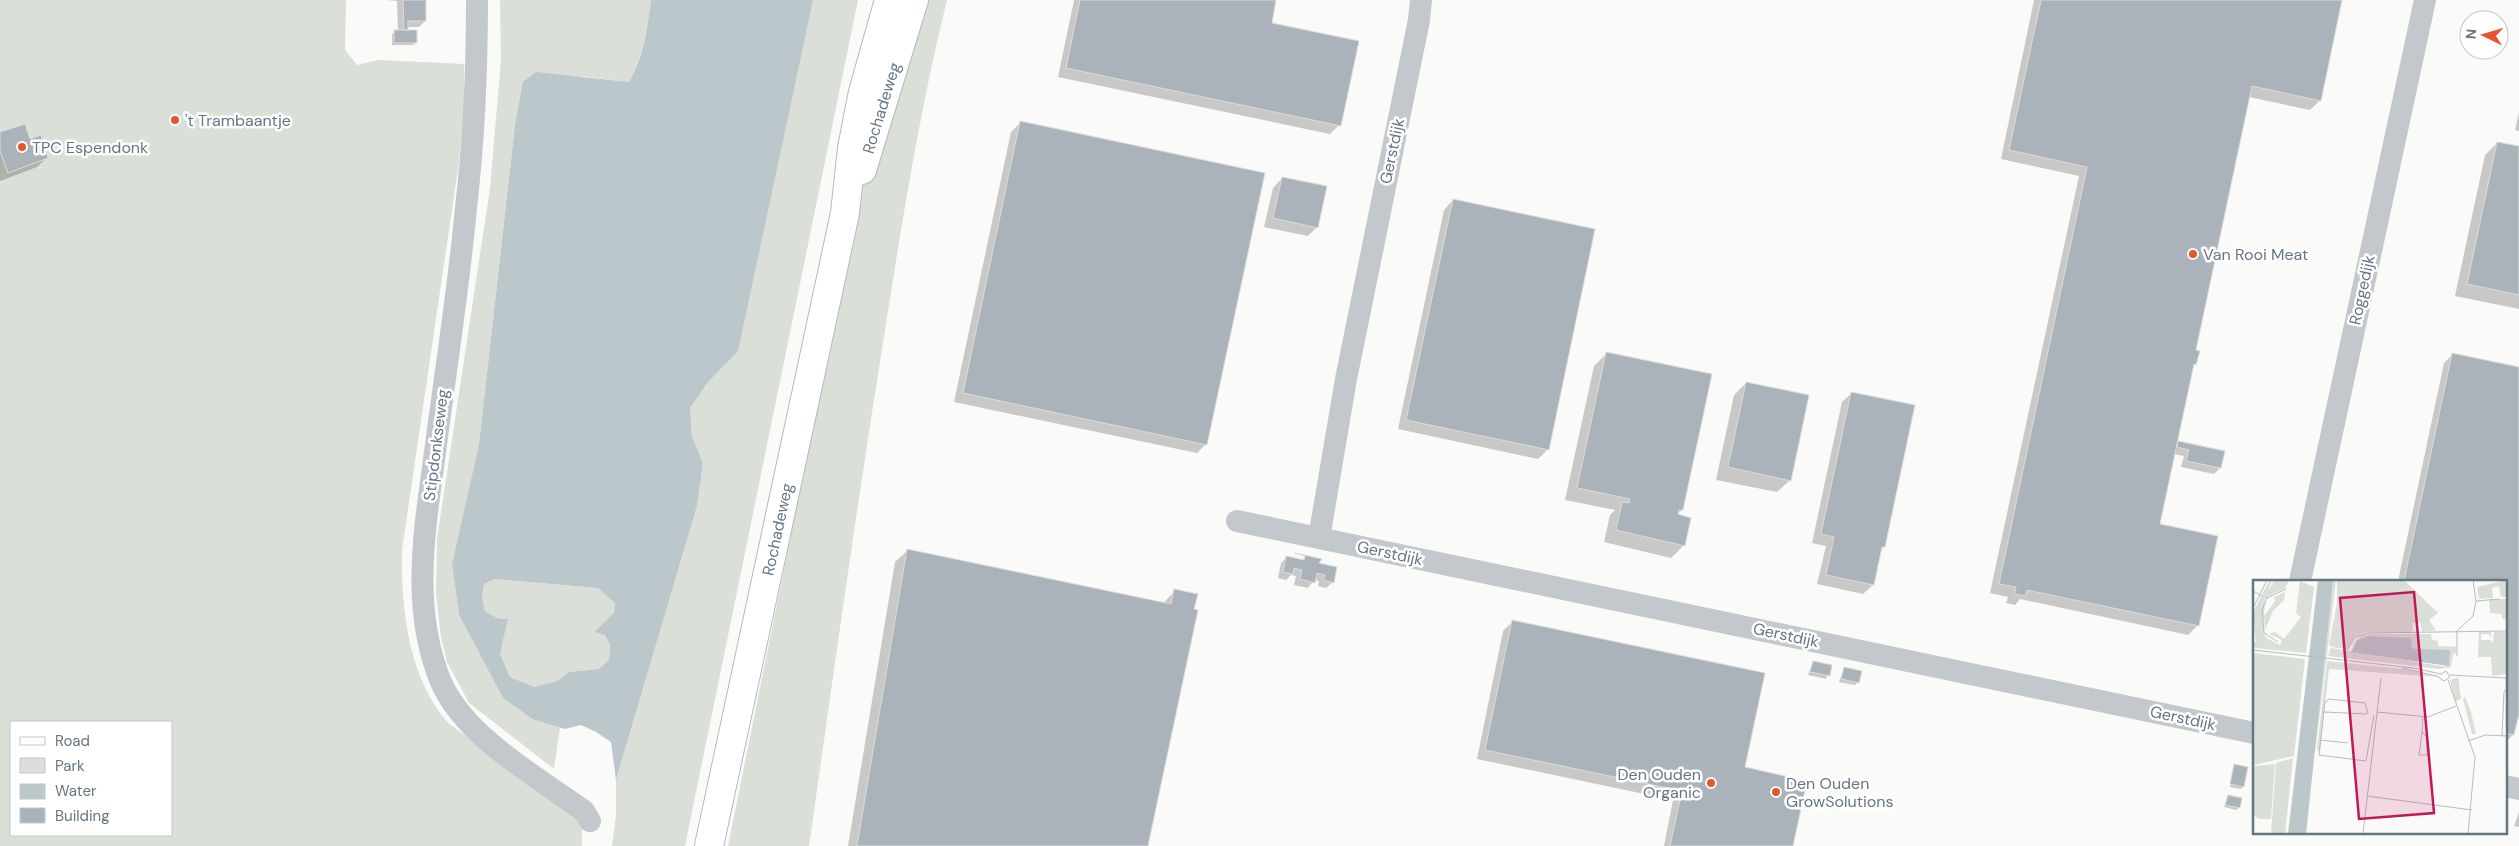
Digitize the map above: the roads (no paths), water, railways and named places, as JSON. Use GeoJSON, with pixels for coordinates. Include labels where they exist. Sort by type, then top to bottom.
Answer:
{"type":"FeatureCollection","features":[{"type":"Feature","properties":{"kind":"main road","name":"Rochadeweg"},"geometry":{"type":"LineString","coordinates":[[709,846],[845,213],[852,148],[863,92],[889,0]]}},
{"type":"Feature","properties":{"kind":"main road","name":"Rochadeweg"},"geometry":{"type":"LineString","coordinates":[[845,213],[870,150],[914,0]]}},
{"type":"Feature","properties":{"kind":"street","name":"Stipdonkseweg"},"geometry":{"type":"LineString","coordinates":[[477,0],[476,56],[466,207],[421,563],[426,634],[441,682],[458,712],[482,736],[584,811],[590,820]]}},
{"type":"Feature","properties":{"kind":"street","name":"Gerstdijk"},"geometry":{"type":"LineString","coordinates":[[1319,538],[1346,379],[1419,20],[1421,0]]}},
{"type":"Feature","properties":{"kind":"street","name":"Roggedijk"},"geometry":{"type":"LineString","coordinates":[[2300,580],[2425,0]]}},
{"type":"Feature","properties":{"kind":"street","name":"Gerstdijk"},"geometry":{"type":"LineString","coordinates":[[1237,521],[2253,732]]}},
{"type":"Feature","properties":{"kind":"street"},"geometry":{"type":"LineString","coordinates":[[2506,786],[2519,789]]}},
{"type":"Feature","properties":{"kind":"water"},"geometry":{"type":"Polygon","coordinates":[[[651,0],[813,0],[738,351],[708,382],[690,408],[692,436],[703,463],[697,506],[616,780],[611,742],[581,725],[565,729],[532,719],[503,698],[459,615],[452,564],[479,444],[515,125],[523,82],[536,72],[629,82],[641,52],[651,0]],[[495,579],[484,584],[482,597],[485,611],[497,618],[508,619],[500,654],[510,677],[534,687],[557,681],[569,672],[599,669],[609,660],[610,645],[605,635],[594,632],[614,613],[615,603],[598,588],[495,579]]]}},
{"type":"Feature","properties":{"kind":"place","name":"'t Trambaantje"},"geometry":{"type":"Point","coordinates":[175,120]}},
{"type":"Feature","properties":{"kind":"place","name":"TPC Espendonk"},"geometry":{"type":"Point","coordinates":[22,147]}},
{"type":"Feature","properties":{"kind":"place","name":"Van Rooi Meat"},"geometry":{"type":"Point","coordinates":[2193,254]}},
{"type":"Feature","properties":{"kind":"place","name":"Den Ouden Organic"},"geometry":{"type":"Point","coordinates":[1711,783]}},
{"type":"Feature","properties":{"kind":"place","name":"Den Ouden GrowSolutions"},"geometry":{"type":"Point","coordinates":[1776,792]}}]}
